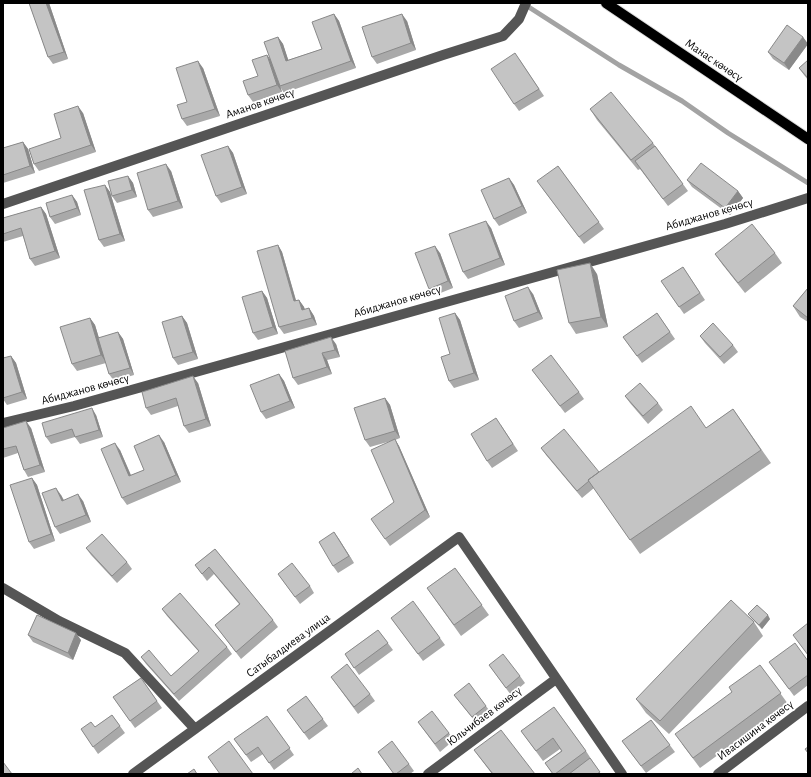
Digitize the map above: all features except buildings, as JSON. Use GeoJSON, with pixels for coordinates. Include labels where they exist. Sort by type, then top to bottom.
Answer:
{"type":"FeatureCollection","features":[{"type":"Feature","properties":{"kind":"main road","name":"Манас көчөсү"},"geometry":{"type":"LineString","coordinates":[[606,3],[808,138]]}},
{"type":"Feature","properties":{"kind":"street","name":"Аманов көчөсү"},"geometry":{"type":"LineString","coordinates":[[3,204],[435,57],[503,36],[518,18],[526,3]]}},
{"type":"Feature","properties":{"kind":"street","name":"Абиджанов көчөсү"},"geometry":{"type":"LineString","coordinates":[[3,423],[89,402],[725,224],[808,198]]}},
{"type":"Feature","properties":{"kind":"street","name":"Сатыбалдиева улица"},"geometry":{"type":"LineString","coordinates":[[133,774],[459,537],[556,679]]}},
{"type":"Feature","properties":{"kind":"street"},"geometry":{"type":"LineString","coordinates":[[3,588],[59,621],[125,653],[195,729]]}},
{"type":"Feature","properties":{"kind":"street","name":"Юльчибаев көчөсү"},"geometry":{"type":"LineString","coordinates":[[428,774],[556,679]]}},
{"type":"Feature","properties":{"kind":"street"},"geometry":{"type":"LineString","coordinates":[[556,679],[622,774]]}},
{"type":"Feature","properties":{"kind":"street","name":"Ивасишина көчөсү"},"geometry":{"type":"LineString","coordinates":[[718,774],[808,706]]}},
{"type":"Feature","properties":{"kind":"waterway"},"geometry":{"type":"LineString","coordinates":[[524,4],[619,65],[682,101],[728,133],[808,183]]}}]}
